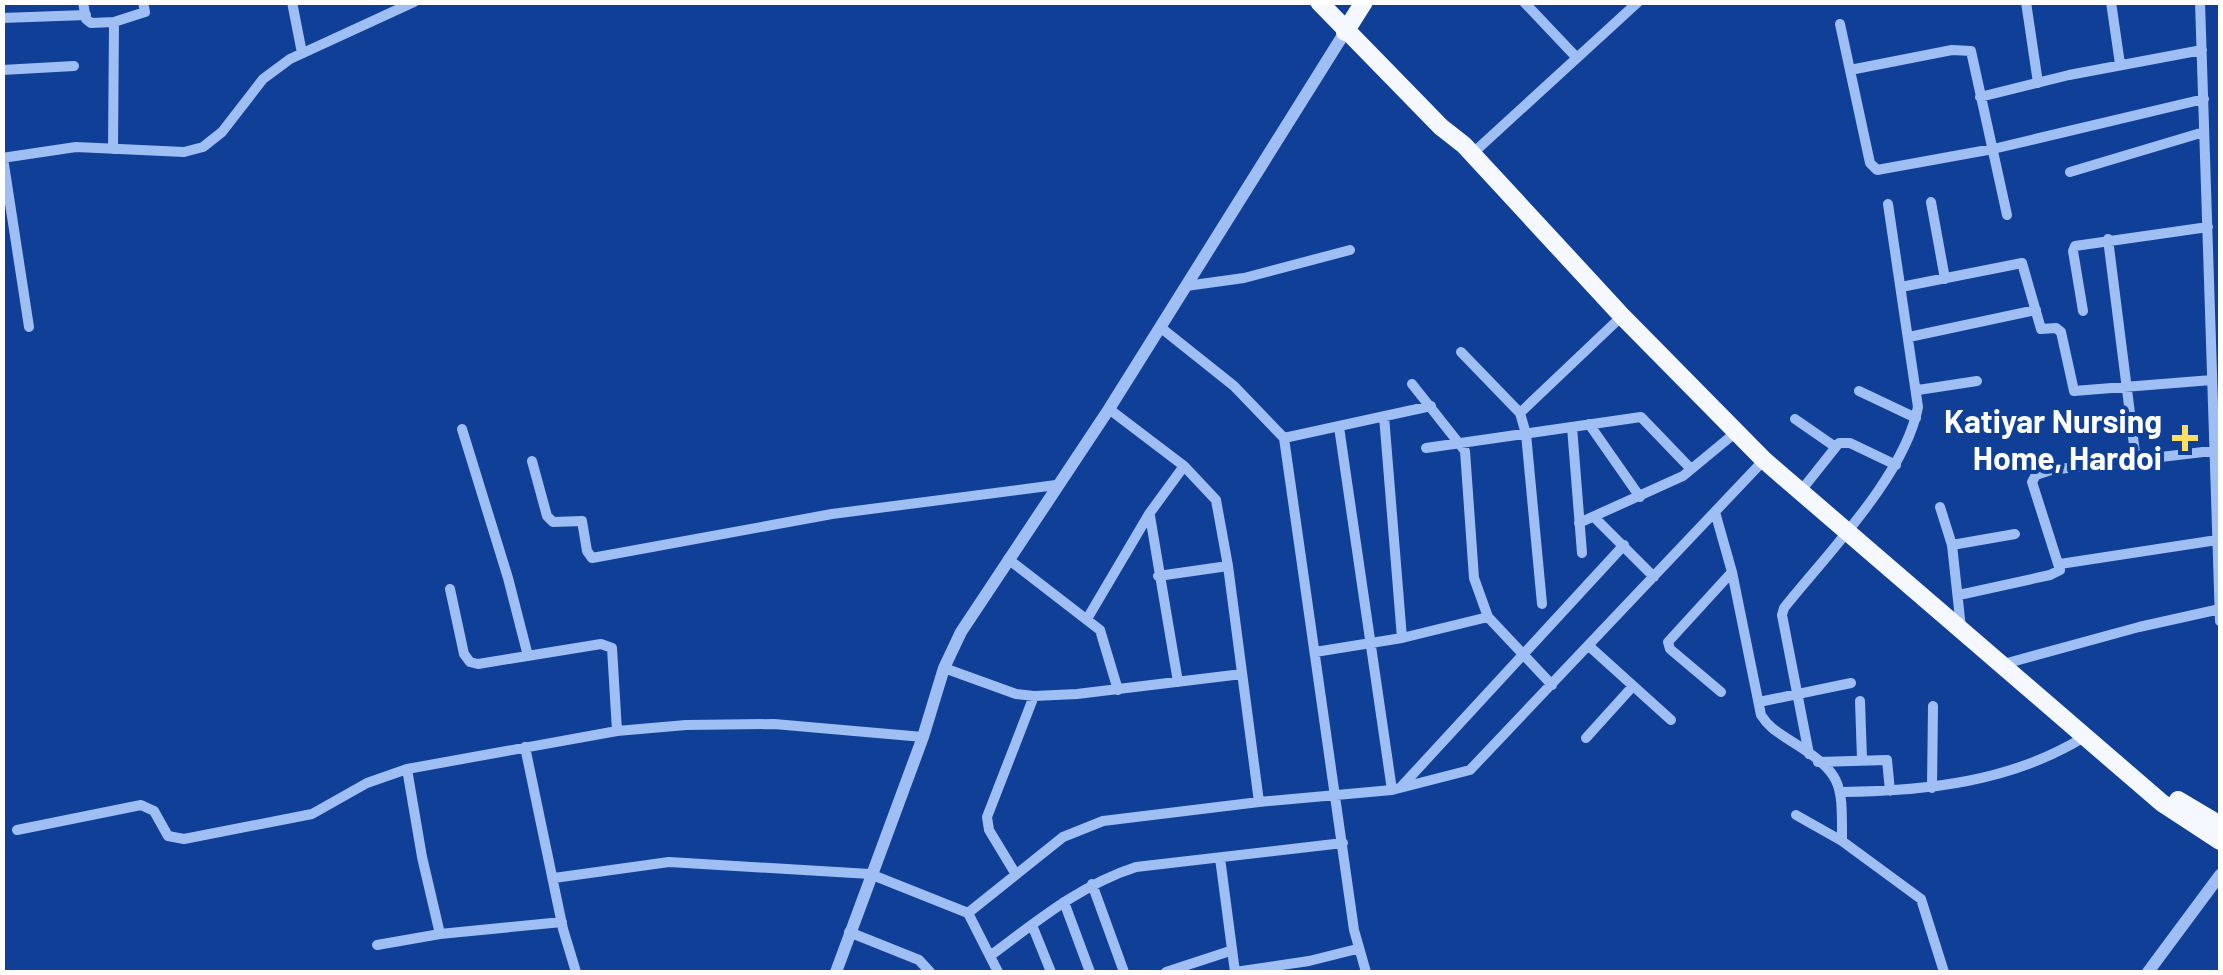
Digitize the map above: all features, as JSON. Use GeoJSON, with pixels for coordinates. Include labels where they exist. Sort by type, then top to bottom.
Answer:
{"type":"FeatureCollection","features":[{"type":"Feature","properties":{"kind":"highway"},"geometry":{"type":"LineString","coordinates":[[1319,2],[1449,122],[1468,149],[1622,316],[1764,460],[2084,737],[2162,802],[2220,842]]}},
{"type":"Feature","properties":{"kind":"highway"},"geometry":{"type":"LineString","coordinates":[[1333,2],[1348,27]]}},
{"type":"Feature","properties":{"kind":"highway"},"geometry":{"type":"LineString","coordinates":[[1348,27],[1364,2]]}},
{"type":"Feature","properties":{"kind":"highway"},"geometry":{"type":"LineString","coordinates":[[2146,786],[2170,794],[2220,826]]}},
{"type":"Feature","properties":{"kind":"street"},"geometry":{"type":"LineString","coordinates":[[2,18],[84,9],[91,23],[114,22],[143,14],[144,2]]}},
{"type":"Feature","properties":{"kind":"street"},"geometry":{"type":"LineString","coordinates":[[292,2],[302,53]]}},
{"type":"Feature","properties":{"kind":"street"},"geometry":{"type":"LineString","coordinates":[[30,326],[3,158],[76,147],[184,152],[203,148],[222,132],[262,79],[302,53],[414,2]]}},
{"type":"Feature","properties":{"kind":"street"},"geometry":{"type":"LineString","coordinates":[[1524,2],[1577,58]]}},
{"type":"Feature","properties":{"kind":"street"},"geometry":{"type":"LineString","coordinates":[[1468,149],[1638,2]]}},
{"type":"Feature","properties":{"kind":"street"},"geometry":{"type":"LineString","coordinates":[[2026,2],[2038,82]]}},
{"type":"Feature","properties":{"kind":"street"},"geometry":{"type":"LineString","coordinates":[[2111,2],[2120,64]]}},
{"type":"Feature","properties":{"kind":"street"},"geometry":{"type":"LineString","coordinates":[[2200,2],[2208,227],[2214,249],[2212,380],[2219,450],[2220,620]]}},
{"type":"Feature","properties":{"kind":"street"},"geometry":{"type":"LineString","coordinates":[[113,149],[114,22]]}},
{"type":"Feature","properties":{"kind":"street"},"geometry":{"type":"LineString","coordinates":[[1840,24],[1874,168],[1884,170],[1993,149],[2204,98]]}},
{"type":"Feature","properties":{"kind":"street"},"geometry":{"type":"LineString","coordinates":[[836,972],[944,668],[961,632],[1109,409],[1348,27]]}},
{"type":"Feature","properties":{"kind":"street"},"geometry":{"type":"LineString","coordinates":[[1850,70],[1967,49],[1972,55],[2006,215]]}},
{"type":"Feature","properties":{"kind":"street"},"geometry":{"type":"LineString","coordinates":[[1980,97],[2120,64],[2202,50]]}},
{"type":"Feature","properties":{"kind":"street"},"geometry":{"type":"LineString","coordinates":[[2,70],[74,66]]}},
{"type":"Feature","properties":{"kind":"street"},"geometry":{"type":"LineString","coordinates":[[2070,172],[2204,132]]}},
{"type":"Feature","properties":{"kind":"street"},"geometry":{"type":"LineString","coordinates":[[2205,154],[2220,146]]}},
{"type":"Feature","properties":{"kind":"street"},"geometry":{"type":"LineString","coordinates":[[1931,202],[1945,278]]}},
{"type":"Feature","properties":{"kind":"street"},"geometry":{"type":"LineString","coordinates":[[1814,758],[1782,615],[1784,608],[1896,465],[1916,418],[1918,390],[1888,204]]}},
{"type":"Feature","properties":{"kind":"street"},"geometry":{"type":"LineString","coordinates":[[2084,311],[2074,248],[2108,239],[2208,227]]}},
{"type":"Feature","properties":{"kind":"street"},"geometry":{"type":"LineString","coordinates":[[2108,239],[2136,460]]}},
{"type":"Feature","properties":{"kind":"street"},"geometry":{"type":"LineString","coordinates":[[1186,286],[1244,278],[1350,250]]}},
{"type":"Feature","properties":{"kind":"street"},"geometry":{"type":"LineString","coordinates":[[1902,287],[2022,263],[2041,329],[2056,328],[2060,332],[2074,391],[2212,380]]}},
{"type":"Feature","properties":{"kind":"street"},"geometry":{"type":"LineString","coordinates":[[1910,338],[2036,310]]}},
{"type":"Feature","properties":{"kind":"street"},"geometry":{"type":"LineString","coordinates":[[1520,414],[1622,316]]}},
{"type":"Feature","properties":{"kind":"street"},"geometry":{"type":"LineString","coordinates":[[1160,327],[1234,386],[1284,438],[1358,949],[1366,972]]}},
{"type":"Feature","properties":{"kind":"street"},"geometry":{"type":"LineString","coordinates":[[1461,352],[1520,414],[1526,434],[1542,604]]}},
{"type":"Feature","properties":{"kind":"street"},"geometry":{"type":"LineString","coordinates":[[1918,390],[1977,381]]}},
{"type":"Feature","properties":{"kind":"street"},"geometry":{"type":"LineString","coordinates":[[1412,384],[1466,451],[1474,578],[1488,617],[1552,685]]}},
{"type":"Feature","properties":{"kind":"street"},"geometry":{"type":"LineString","coordinates":[[1859,391],[1916,418]]}},
{"type":"Feature","properties":{"kind":"street"},"geometry":{"type":"LineString","coordinates":[[1284,438],[1431,406]]}},
{"type":"Feature","properties":{"kind":"street"},"geometry":{"type":"LineString","coordinates":[[1109,409],[1184,466],[1216,500],[1258,802]]}},
{"type":"Feature","properties":{"kind":"street"},"geometry":{"type":"LineString","coordinates":[[1384,416],[1402,638]]}},
{"type":"Feature","properties":{"kind":"street"},"geometry":{"type":"LineString","coordinates":[[1426,448],[1641,417],[1691,469]]}},
{"type":"Feature","properties":{"kind":"street"},"geometry":{"type":"LineString","coordinates":[[1795,419],[1834,446]]}},
{"type":"Feature","properties":{"kind":"street"},"geometry":{"type":"LineString","coordinates":[[1589,424],[1640,497]]}},
{"type":"Feature","properties":{"kind":"street"},"geometry":{"type":"LineString","coordinates":[[1340,427],[1369,643],[1396,789]]}},
{"type":"Feature","properties":{"kind":"street"},"geometry":{"type":"LineString","coordinates":[[1572,427],[1582,552]]}},
{"type":"Feature","properties":{"kind":"street"},"geometry":{"type":"LineString","coordinates":[[462,429],[528,656]]}},
{"type":"Feature","properties":{"kind":"street"},"geometry":{"type":"LineString","coordinates":[[1579,522],[1640,497],[1691,469],[1734,432]]}},
{"type":"Feature","properties":{"kind":"street"},"geometry":{"type":"LineString","coordinates":[[1800,492],[1834,446],[1850,443],[1896,465]]}},
{"type":"Feature","properties":{"kind":"street"},"geometry":{"type":"LineString","coordinates":[[1959,595],[2057,574],[2060,564],[2033,478],[2051,470],[2219,450]]}},
{"type":"Feature","properties":{"kind":"street"},"geometry":{"type":"LineString","coordinates":[[532,460],[547,516],[553,522],[582,521],[587,551],[592,558],[832,514],[1056,484]]}},
{"type":"Feature","properties":{"kind":"street"},"geometry":{"type":"LineString","coordinates":[[968,913],[1063,837],[1103,821],[1396,789],[1470,770],[1764,460]]}},
{"type":"Feature","properties":{"kind":"street"},"geometry":{"type":"LineString","coordinates":[[1087,619],[1150,514],[1184,466]]}},
{"type":"Feature","properties":{"kind":"street"},"geometry":{"type":"LineString","coordinates":[[1940,507],[1952,545],[1961,632]]}},
{"type":"Feature","properties":{"kind":"street"},"geometry":{"type":"LineString","coordinates":[[1715,512],[1766,724],[1837,778],[1842,792],[1842,841]]}},
{"type":"Feature","properties":{"kind":"street"},"geometry":{"type":"LineString","coordinates":[[1150,514],[1178,682]]}},
{"type":"Feature","properties":{"kind":"street"},"geometry":{"type":"LineString","coordinates":[[1594,517],[1654,577]]}},
{"type":"Feature","properties":{"kind":"street"},"geometry":{"type":"LineString","coordinates":[[1952,545],[2015,534]]}},
{"type":"Feature","properties":{"kind":"street"},"geometry":{"type":"LineString","coordinates":[[2060,564],[2218,540]]}},
{"type":"Feature","properties":{"kind":"street"},"geometry":{"type":"LineString","coordinates":[[1396,789],[1624,545]]}},
{"type":"Feature","properties":{"kind":"street"},"geometry":{"type":"LineString","coordinates":[[1008,559],[1087,619],[1102,635],[1118,690]]}},
{"type":"Feature","properties":{"kind":"street"},"geometry":{"type":"LineString","coordinates":[[1158,576],[1228,566]]}},
{"type":"Feature","properties":{"kind":"street"},"geometry":{"type":"LineString","coordinates":[[1720,692],[1670,649],[1668,642],[1732,572]]}},
{"type":"Feature","properties":{"kind":"street"},"geometry":{"type":"LineString","coordinates":[[450,589],[464,654],[470,662],[478,664],[602,644],[612,648],[617,731]]}},
{"type":"Feature","properties":{"kind":"street"},"geometry":{"type":"LineString","coordinates":[[1999,665],[2220,609]]}},
{"type":"Feature","properties":{"kind":"street"},"geometry":{"type":"LineString","coordinates":[[1315,652],[1402,638],[1488,617]]}},
{"type":"Feature","properties":{"kind":"street"},"geometry":{"type":"LineString","coordinates":[[1589,646],[1671,720]]}},
{"type":"Feature","properties":{"kind":"street"},"geometry":{"type":"LineString","coordinates":[[944,668],[1016,694],[1034,696],[1242,674]]}},
{"type":"Feature","properties":{"kind":"street"},"geometry":{"type":"LineString","coordinates":[[1758,702],[1851,683]]}},
{"type":"Feature","properties":{"kind":"street"},"geometry":{"type":"LineString","coordinates":[[1586,738],[1633,686]]}},
{"type":"Feature","properties":{"kind":"street"},"geometry":{"type":"LineString","coordinates":[[1015,874],[990,830],[987,817],[1034,696]]}},
{"type":"Feature","properties":{"kind":"street"},"geometry":{"type":"LineString","coordinates":[[1860,701],[1862,759]]}},
{"type":"Feature","properties":{"kind":"street"},"geometry":{"type":"LineString","coordinates":[[1932,706],[1932,788]]}},
{"type":"Feature","properties":{"kind":"street"},"geometry":{"type":"LineString","coordinates":[[17,830],[142,806],[154,811],[168,836],[184,840],[312,814],[367,783],[407,769],[617,731],[774,724],[922,737]]}},
{"type":"Feature","properties":{"kind":"street"},"geometry":{"type":"LineString","coordinates":[[1842,792],[1932,788],[2034,764],[2084,737]]}},
{"type":"Feature","properties":{"kind":"street"},"geometry":{"type":"LineString","coordinates":[[525,747],[576,972]]}},
{"type":"Feature","properties":{"kind":"street"},"geometry":{"type":"LineString","coordinates":[[1814,758],[1887,760],[1890,792]]}},
{"type":"Feature","properties":{"kind":"street"},"geometry":{"type":"LineString","coordinates":[[407,769],[440,934]]}},
{"type":"Feature","properties":{"kind":"street"},"geometry":{"type":"LineString","coordinates":[[1796,815],[1842,841],[1921,899],[1944,972]]}},
{"type":"Feature","properties":{"kind":"street"},"geometry":{"type":"LineString","coordinates":[[990,956],[1092,884],[1136,867],[1342,844]]}},
{"type":"Feature","properties":{"kind":"street"},"geometry":{"type":"LineString","coordinates":[[1220,858],[1234,972],[1358,949]]}},
{"type":"Feature","properties":{"kind":"street"},"geometry":{"type":"LineString","coordinates":[[554,878],[669,862],[870,874],[968,913],[998,972]]}},
{"type":"Feature","properties":{"kind":"street"},"geometry":{"type":"LineString","coordinates":[[2148,972],[2220,876]]}},
{"type":"Feature","properties":{"kind":"street"},"geometry":{"type":"LineString","coordinates":[[1092,884],[1124,972]]}},
{"type":"Feature","properties":{"kind":"street"},"geometry":{"type":"LineString","coordinates":[[1064,902],[1090,972]]}},
{"type":"Feature","properties":{"kind":"street"},"geometry":{"type":"LineString","coordinates":[[377,945],[440,934],[562,922]]}},
{"type":"Feature","properties":{"kind":"street"},"geometry":{"type":"LineString","coordinates":[[1032,925],[1051,972]]}},
{"type":"Feature","properties":{"kind":"street"},"geometry":{"type":"LineString","coordinates":[[850,932],[920,960],[930,972]]}},
{"type":"Feature","properties":{"kind":"street"},"geometry":{"type":"LineString","coordinates":[[1166,972],[1230,951]]}},
{"type":"Feature","properties":{"kind":"place","name":"Katiyar Nursing Home, Hardoi"},"geometry":{"type":"Point","coordinates":[2185,438]}}]}
